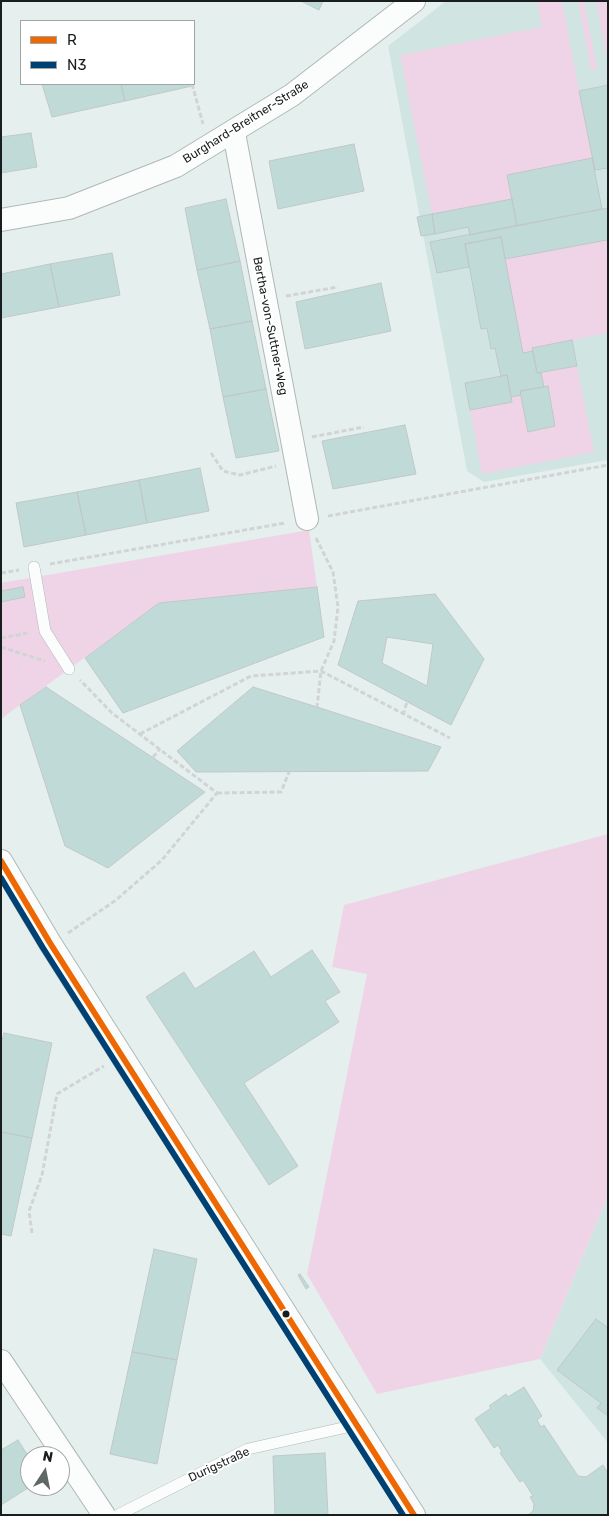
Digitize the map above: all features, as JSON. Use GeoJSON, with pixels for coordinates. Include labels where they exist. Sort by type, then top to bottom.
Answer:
{"type":"FeatureCollection","features":[{"type":"Feature","properties":{"kind":"street","name":"Burghard-Breitner-Straße"},"geometry":{"type":"LineString","coordinates":[[1,220],[69,208],[176,166],[234,133],[292,96],[414,1]]}},
{"type":"Feature","properties":{"kind":"street","name":"Bertha-von-Suttner-Weg"},"geometry":{"type":"LineString","coordinates":[[234,133],[307,519]]}},
{"type":"Feature","properties":{"kind":"street"},"geometry":{"type":"LineString","coordinates":[[1,861],[50,943],[414,1515]]}},
{"type":"Feature","properties":{"kind":"street"},"geometry":{"type":"LineString","coordinates":[[1,1360],[104,1515]]}},
{"type":"Feature","properties":{"kind":"lane"},"geometry":{"type":"LineString","coordinates":[[34,567],[45,631],[69,669]]}},
{"type":"Feature","properties":{"kind":"lane","name":"Durigstraße"},"geometry":{"type":"LineString","coordinates":[[118,1515],[248,1449],[356,1425]]}},
{"type":"Feature","properties":{"kind":"path"},"geometry":{"type":"LineString","coordinates":[[192,85],[205,131]]}},
{"type":"Feature","properties":{"kind":"path"},"geometry":{"type":"LineString","coordinates":[[266,300],[338,287]]}},
{"type":"Feature","properties":{"kind":"path"},"geometry":{"type":"LineString","coordinates":[[211,453],[223,471],[240,475],[294,451],[364,427]]}},
{"type":"Feature","properties":{"kind":"path"},"geometry":{"type":"LineString","coordinates":[[307,519],[333,572],[338,607],[334,641],[321,671],[316,707]]}},
{"type":"Feature","properties":{"kind":"path"},"geometry":{"type":"LineString","coordinates":[[1,638],[27,633]]}},
{"type":"Feature","properties":{"kind":"path"},"geometry":{"type":"LineString","coordinates":[[1,648],[69,669],[112,713],[217,793],[281,792],[289,772]]}},
{"type":"Feature","properties":{"kind":"path"},"geometry":{"type":"LineString","coordinates":[[140,734],[251,676],[321,671],[450,738]]}},
{"type":"Feature","properties":{"kind":"path"},"geometry":{"type":"LineString","coordinates":[[403,715],[407,702]]}},
{"type":"Feature","properties":{"kind":"path"},"geometry":{"type":"LineString","coordinates":[[153,757],[160,750]]}},
{"type":"Feature","properties":{"kind":"path"},"geometry":{"type":"LineString","coordinates":[[50,943],[79,926],[116,900],[162,860],[217,793]]}},
{"type":"Feature","properties":{"kind":"path"},"geometry":{"type":"LineString","coordinates":[[32,1233],[29,1212],[42,1175],[58,1094],[96,1071]]}},
{"type":"Feature","properties":{"kind":"shaded area"},"geometry":{"type":"Polygon","coordinates":[[[446,1],[608,1],[608,460],[484,482],[467,471],[388,46],[446,1]]]}},
{"type":"Feature","properties":{"kind":"shaded area"},"geometry":{"type":"Polygon","coordinates":[[[537,1],[562,1],[592,158],[507,175],[512,199],[432,214],[400,55],[542,27],[537,1]]]}},
{"type":"Feature","properties":{"kind":"shaded area"},"geometry":{"type":"Polygon","coordinates":[[[578,1],[584,1],[597,69],[591,70],[578,1]]]}},
{"type":"Feature","properties":{"kind":"shaded area"},"geometry":{"type":"Polygon","coordinates":[[[596,1],[608,1],[608,65],[596,1]]]}},
{"type":"Feature","properties":{"kind":"shaded area"},"geometry":{"type":"Polygon","coordinates":[[[607,240],[608,333],[532,348],[533,351],[523,353],[505,259],[607,240]]]}},
{"type":"Feature","properties":{"kind":"shaded area"},"geometry":{"type":"Polygon","coordinates":[[[577,366],[594,452],[482,474],[470,410],[512,402],[511,397],[521,395],[528,431],[555,426],[548,386],[544,387],[541,373],[577,366]]]}},
{"type":"Feature","properties":{"kind":"shaded area"},"geometry":{"type":"Polygon","coordinates":[[[309,530],[317,587],[159,603],[1,719],[1,583],[309,530]]]}},
{"type":"Feature","properties":{"kind":"shaded area"},"geometry":{"type":"Polygon","coordinates":[[[608,834],[608,1195],[540,1359],[377,1394],[307,1274],[367,974],[332,967],[344,905],[608,834]]]}},
{"type":"Feature","properties":{"kind":"shaded area"},"geometry":{"type":"Polygon","coordinates":[[[608,1195],[608,1443],[540,1359],[608,1195]]]}},
{"type":"Feature","properties":{"kind":"building"},"geometry":{"type":"Polygon","coordinates":[[[301,1],[323,1],[319,10],[301,1]]]}},
{"type":"Feature","properties":{"kind":"building"},"geometry":{"type":"Polygon","coordinates":[[[42,85],[121,85],[125,101],[52,117],[42,85]]]}},
{"type":"Feature","properties":{"kind":"building"},"geometry":{"type":"Polygon","coordinates":[[[121,85],[192,86],[125,101],[121,85]]]}},
{"type":"Feature","properties":{"kind":"building"},"geometry":{"type":"Polygon","coordinates":[[[608,85],[608,168],[595,170],[579,91],[608,85]]]}},
{"type":"Feature","properties":{"kind":"building"},"geometry":{"type":"Polygon","coordinates":[[[31,133],[37,167],[1,173],[1,137],[31,133]]]}},
{"type":"Feature","properties":{"kind":"building"},"geometry":{"type":"Polygon","coordinates":[[[354,144],[364,191],[278,209],[269,161],[354,144]]]}},
{"type":"Feature","properties":{"kind":"building"},"geometry":{"type":"Polygon","coordinates":[[[592,158],[602,209],[517,226],[507,175],[592,158]]]}},
{"type":"Feature","properties":{"kind":"building"},"geometry":{"type":"Polygon","coordinates":[[[226,199],[240,261],[197,270],[185,208],[226,199]]]}},
{"type":"Feature","properties":{"kind":"building"},"geometry":{"type":"Polygon","coordinates":[[[512,199],[517,226],[470,235],[468,227],[435,234],[432,214],[512,199]]]}},
{"type":"Feature","properties":{"kind":"building"},"geometry":{"type":"Polygon","coordinates":[[[608,208],[608,245],[607,240],[505,259],[501,237],[465,244],[469,267],[437,273],[430,242],[608,208]]]}},
{"type":"Feature","properties":{"kind":"building"},"geometry":{"type":"Polygon","coordinates":[[[432,214],[435,234],[421,236],[417,217],[432,214]]]}},
{"type":"Feature","properties":{"kind":"building"},"geometry":{"type":"Polygon","coordinates":[[[501,237],[523,353],[533,351],[537,373],[541,373],[544,387],[520,391],[521,395],[511,397],[507,375],[501,376],[495,348],[491,349],[487,328],[481,329],[465,244],[501,237]]]}},
{"type":"Feature","properties":{"kind":"building"},"geometry":{"type":"Polygon","coordinates":[[[112,253],[120,295],[59,307],[50,264],[112,253]]]}},
{"type":"Feature","properties":{"kind":"building"},"geometry":{"type":"Polygon","coordinates":[[[240,261],[252,321],[210,329],[197,270],[240,261]]]}},
{"type":"Feature","properties":{"kind":"building"},"geometry":{"type":"Polygon","coordinates":[[[50,264],[59,307],[1,318],[1,274],[50,264]]]}},
{"type":"Feature","properties":{"kind":"building"},"geometry":{"type":"Polygon","coordinates":[[[381,283],[391,331],[305,349],[296,302],[381,283]]]}},
{"type":"Feature","properties":{"kind":"building"},"geometry":{"type":"Polygon","coordinates":[[[252,321],[266,389],[223,397],[210,329],[252,321]]]}},
{"type":"Feature","properties":{"kind":"building"},"geometry":{"type":"Polygon","coordinates":[[[572,340],[577,366],[537,373],[532,348],[572,340]]]}},
{"type":"Feature","properties":{"kind":"building"},"geometry":{"type":"Polygon","coordinates":[[[507,375],[512,402],[470,410],[465,383],[507,375]]]}},
{"type":"Feature","properties":{"kind":"building"},"geometry":{"type":"Polygon","coordinates":[[[548,386],[555,426],[528,432],[520,391],[548,386]]]}},
{"type":"Feature","properties":{"kind":"building"},"geometry":{"type":"Polygon","coordinates":[[[266,389],[279,451],[236,458],[223,397],[266,389]]]}},
{"type":"Feature","properties":{"kind":"building"},"geometry":{"type":"Polygon","coordinates":[[[405,425],[416,474],[333,489],[322,441],[405,425]]]}},
{"type":"Feature","properties":{"kind":"building"},"geometry":{"type":"Polygon","coordinates":[[[200,468],[209,511],[147,523],[139,480],[200,468]]]}},
{"type":"Feature","properties":{"kind":"building"},"geometry":{"type":"Polygon","coordinates":[[[139,480],[147,523],[86,535],[77,492],[139,480]]]}},
{"type":"Feature","properties":{"kind":"building"},"geometry":{"type":"Polygon","coordinates":[[[77,492],[86,535],[24,547],[16,503],[77,492]]]}},
{"type":"Feature","properties":{"kind":"building"},"geometry":{"type":"Polygon","coordinates":[[[23,587],[25,597],[1,602],[1,591],[23,587]]]}},
{"type":"Feature","properties":{"kind":"building"},"geometry":{"type":"Polygon","coordinates":[[[317,587],[324,637],[123,713],[85,658],[159,603],[317,587]]]}},
{"type":"Feature","properties":{"kind":"building"},"geometry":{"type":"Polygon","coordinates":[[[435,594],[484,659],[451,725],[338,665],[358,601],[435,594]],[[387,637],[382,663],[427,686],[433,644],[387,637]]]}},
{"type":"Feature","properties":{"kind":"building"},"geometry":{"type":"Polygon","coordinates":[[[46,687],[205,792],[108,868],[65,846],[20,705],[46,687]]]}},
{"type":"Feature","properties":{"kind":"building"},"geometry":{"type":"Polygon","coordinates":[[[253,687],[441,747],[428,771],[196,772],[177,751],[253,687]]]}},
{"type":"Feature","properties":{"kind":"building"},"geometry":{"type":"Polygon","coordinates":[[[312,950],[340,992],[325,1001],[339,1022],[244,1083],[298,1166],[269,1185],[146,997],[184,972],[195,989],[254,951],[271,977],[312,950]]]}},
{"type":"Feature","properties":{"kind":"building"},"geometry":{"type":"Polygon","coordinates":[[[4,1033],[52,1043],[32,1138],[1,1132],[1,1044],[4,1033]]]}},
{"type":"Feature","properties":{"kind":"building"},"geometry":{"type":"Polygon","coordinates":[[[1,1132],[32,1138],[11,1236],[1,1234],[1,1132]]]}},
{"type":"Feature","properties":{"kind":"building"},"geometry":{"type":"Polygon","coordinates":[[[154,1249],[197,1259],[177,1360],[132,1352],[154,1249]]]}},
{"type":"Feature","properties":{"kind":"building"},"geometry":{"type":"Polygon","coordinates":[[[300,1274],[309,1287],[306,1289],[298,1275],[300,1274]]]}},
{"type":"Feature","properties":{"kind":"building"},"geometry":{"type":"Polygon","coordinates":[[[596,1319],[608,1328],[608,1416],[597,1408],[601,1403],[557,1370],[596,1319]]]}},
{"type":"Feature","properties":{"kind":"building"},"geometry":{"type":"Polygon","coordinates":[[[132,1352],[177,1360],[157,1464],[110,1454],[132,1352]]]}},
{"type":"Feature","properties":{"kind":"building"},"geometry":{"type":"Polygon","coordinates":[[[524,1387],[542,1416],[537,1420],[541,1427],[544,1425],[578,1476],[586,1477],[603,1465],[608,1473],[608,1515],[528,1515],[533,1511],[534,1504],[530,1497],[533,1496],[523,1480],[520,1482],[500,1453],[502,1452],[498,1445],[494,1448],[475,1419],[506,1394],[508,1397],[524,1387]]]}},
{"type":"Feature","properties":{"kind":"building"},"geometry":{"type":"Polygon","coordinates":[[[18,1440],[22,1446],[20,1446],[20,1493],[1,1505],[1,1450],[18,1440]]]}},
{"type":"Feature","properties":{"kind":"building"},"geometry":{"type":"Polygon","coordinates":[[[325,1453],[328,1515],[275,1515],[273,1456],[325,1453]]]}},
{"type":"Feature","properties":{"kind":"transit line","name":"R"},"geometry":{"type":"LineString","coordinates":[[1,861],[50,943],[414,1515]]}},
{"type":"Feature","properties":{"kind":"transit line","name":"N3"},"geometry":{"type":"LineString","coordinates":[[1,878],[43,948],[403,1515]]}}]}
